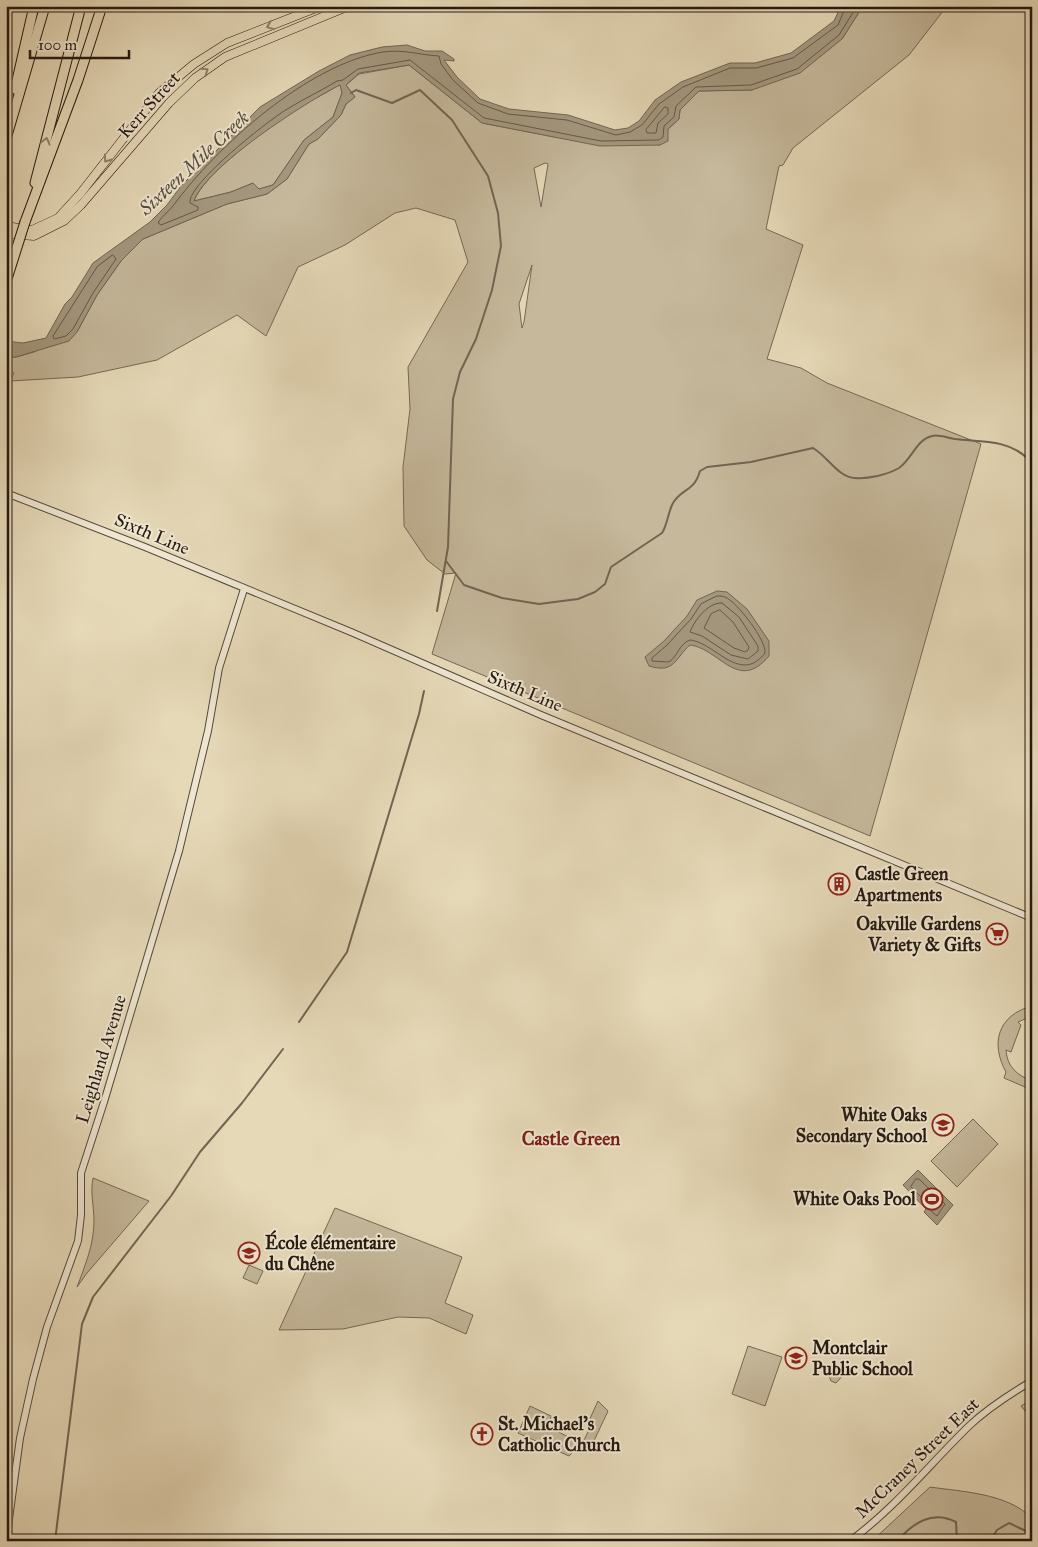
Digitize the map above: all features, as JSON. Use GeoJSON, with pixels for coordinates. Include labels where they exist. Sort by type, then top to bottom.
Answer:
{"type":"FeatureCollection","features":[{"type":"Feature","properties":{"kind":"highway"},"geometry":{"type":"LineString","coordinates":[[6,138],[34,6]]}},
{"type":"Feature","properties":{"kind":"highway"},"geometry":{"type":"LineString","coordinates":[[6,138],[45,6]]}},
{"type":"Feature","properties":{"kind":"highway"},"geometry":{"type":"LineString","coordinates":[[25,222],[81,6]]}},
{"type":"Feature","properties":{"kind":"highway"},"geometry":{"type":"LineString","coordinates":[[6,282],[25,222],[78,80],[102,6]]}},
{"type":"Feature","properties":{"kind":"main road","name":"Kerr Street"},"geometry":{"type":"LineString","coordinates":[[6,226],[32,230],[58,218],[74,202],[159,93],[194,64],[227,43],[321,6]]}},
{"type":"Feature","properties":{"kind":"main road","name":"Kerr Street"},"geometry":{"type":"LineString","coordinates":[[6,234],[34,236],[64,221],[81,205],[169,103],[195,78],[225,57],[349,6]]}},
{"type":"Feature","properties":{"kind":"street","name":"Sixth Line"},"geometry":{"type":"LineString","coordinates":[[6,493],[137,543],[1032,918]]}},
{"type":"Feature","properties":{"kind":"street","name":"Leighland Avenue"},"geometry":{"type":"LineString","coordinates":[[6,1541],[20,1438],[33,1379],[47,1328],[78,1241],[81,1215],[81,1173],[172,878],[208,731],[219,668],[244,589]]}},
{"type":"Feature","properties":{"kind":"street","name":"McCraney Street East"},"geometry":{"type":"LineString","coordinates":[[850,1541],[892,1508],[970,1426],[999,1401],[1032,1381]]}},
{"type":"Feature","properties":{"kind":"shaded area"},"geometry":{"type":"Polygon","coordinates":[[[863,6],[947,6],[909,55],[793,148],[783,165],[779,166],[766,229],[803,245],[767,359],[801,368],[827,383],[981,444],[870,836],[432,654],[456,573],[445,574],[427,560],[404,526],[403,467],[410,409],[408,367],[468,262],[455,220],[416,208],[395,213],[345,245],[298,267],[266,336],[237,315],[157,360],[78,377],[10,381],[14,373],[6,368],[6,357],[16,357],[34,352],[77,332],[97,295],[121,261],[143,239],[227,204],[267,194],[287,179],[309,144],[318,139],[341,115],[346,104],[355,97],[346,85],[359,74],[409,65],[482,123],[555,137],[660,145],[668,129],[679,119],[680,110],[699,91],[752,90],[842,39],[863,6]],[[545,163],[534,168],[541,207],[548,164],[545,163]],[[532,265],[519,304],[522,328],[524,322],[532,265]]]}},
{"type":"Feature","properties":{"kind":"shaded area"},"geometry":{"type":"Polygon","coordinates":[[[340,84],[342,93],[333,117],[304,140],[273,185],[259,189],[253,183],[231,192],[194,201],[209,179],[236,153],[279,120],[340,84]]]}},
{"type":"Feature","properties":{"kind":"shaded area"},"geometry":{"type":"Polygon","coordinates":[[[1032,1006],[1032,1016],[1018,1022],[1021,1025],[1011,1052],[1006,1050],[1008,1061],[1014,1070],[1032,1081],[1032,1090],[1004,1078],[1006,1072],[1001,1061],[998,1041],[1000,1032],[1011,1016],[1020,1010],[1032,1006]]]}},
{"type":"Feature","properties":{"kind":"shaded area"},"geometry":{"type":"Polygon","coordinates":[[[973,1119],[998,1144],[957,1187],[931,1161],[973,1119]]]}},
{"type":"Feature","properties":{"kind":"shaded area"},"geometry":{"type":"Polygon","coordinates":[[[93,1178],[149,1201],[77,1287],[89,1255],[92,1238],[94,1221],[93,1178]]]}},
{"type":"Feature","properties":{"kind":"shaded area"},"geometry":{"type":"Polygon","coordinates":[[[335,1208],[462,1257],[445,1303],[473,1315],[466,1334],[429,1318],[398,1317],[343,1329],[279,1330],[335,1208]]]}},
{"type":"Feature","properties":{"kind":"shaded area"},"geometry":{"type":"Polygon","coordinates":[[[249,1265],[263,1271],[257,1284],[243,1278],[249,1265]]]}},
{"type":"Feature","properties":{"kind":"shaded area"},"geometry":{"type":"Polygon","coordinates":[[[748,1346],[782,1357],[765,1406],[732,1394],[748,1346]]]}},
{"type":"Feature","properties":{"kind":"shaded area"},"geometry":{"type":"Polygon","coordinates":[[[839,1365],[845,1373],[836,1383],[831,1381],[829,1376],[839,1365]]]}},
{"type":"Feature","properties":{"kind":"shaded area"},"geometry":{"type":"Polygon","coordinates":[[[1032,1399],[1032,1419],[1021,1406],[1032,1399]]]}},
{"type":"Feature","properties":{"kind":"shaded area"},"geometry":{"type":"Polygon","coordinates":[[[598,1401],[608,1411],[592,1445],[574,1451],[569,1456],[518,1433],[530,1406],[551,1416],[549,1427],[582,1444],[591,1426],[587,1425],[598,1401]]]}},
{"type":"Feature","properties":{"kind":"shaded area"},"geometry":{"type":"Polygon","coordinates":[[[930,1487],[970,1492],[1010,1503],[1032,1518],[1032,1541],[872,1541],[930,1487]]]}},
{"type":"Feature","properties":{"kind":"water"},"geometry":{"type":"Polygon","coordinates":[[[841,6],[863,6],[842,39],[800,73],[752,90],[699,91],[680,110],[679,119],[668,129],[668,141],[660,145],[600,146],[482,123],[409,65],[359,73],[346,85],[355,97],[346,104],[341,115],[318,139],[309,144],[287,179],[267,194],[227,204],[143,239],[121,261],[97,295],[77,332],[69,341],[16,357],[6,357],[6,341],[23,343],[46,338],[65,304],[72,297],[93,263],[150,222],[167,205],[181,186],[260,107],[319,71],[350,55],[382,47],[407,45],[425,51],[442,51],[454,59],[454,61],[444,60],[457,77],[480,99],[509,109],[568,115],[615,130],[628,128],[639,121],[655,100],[681,82],[730,63],[755,63],[791,53],[834,21],[841,6]],[[340,85],[305,105],[259,136],[217,171],[202,187],[194,201],[231,192],[253,183],[259,189],[273,185],[304,140],[333,117],[342,93],[340,85]]]}},
{"type":"Feature","properties":{"kind":"water"},"geometry":{"type":"Polygon","coordinates":[[[717,591],[727,592],[747,609],[769,641],[769,656],[758,666],[748,670],[738,670],[701,648],[690,645],[669,666],[658,668],[649,666],[645,657],[664,641],[687,616],[697,600],[717,591]]]}},
{"type":"Feature","properties":{"kind":"water","name":"White Oaks Pool"},"geometry":{"type":"Polygon","coordinates":[[[918,1170],[953,1205],[937,1225],[924,1212],[926,1209],[903,1185],[918,1170]]]}},
{"type":"Feature","properties":{"kind":"waterway"},"geometry":{"type":"LineString","coordinates":[[351,93],[356,90],[392,103],[420,90],[452,120],[488,176],[498,213],[501,246],[492,290],[476,339],[460,372],[453,399],[448,547],[437,611]]}},
{"type":"Feature","properties":{"kind":"waterway"},"geometry":{"type":"LineString","coordinates":[[446,561],[464,585],[502,598],[539,604],[578,599],[595,592],[605,584],[611,567],[662,533],[676,498],[695,483],[700,471],[707,467],[751,462],[813,448],[838,471],[849,477],[871,477],[883,475],[899,468],[922,441],[934,436],[1002,444],[1011,447],[1027,458]]}},
{"type":"Feature","properties":{"kind":"waterway"},"geometry":{"type":"LineString","coordinates":[[299,1022],[347,952],[419,714],[424,691]]}},
{"type":"Feature","properties":{"kind":"waterway"},"geometry":{"type":"LineString","coordinates":[[55,1541],[82,1324],[93,1297],[171,1196],[200,1152],[242,1103],[283,1049]]}},
{"type":"Feature","properties":{"kind":"waterway"},"geometry":{"type":"LineString","coordinates":[[897,1541],[916,1524],[939,1517],[956,1522],[957,1541]]}},
{"type":"Feature","properties":{"kind":"waterway"},"geometry":{"type":"LineString","coordinates":[[990,1541],[997,1530],[1009,1523],[1026,1531],[1029,1541]]}},
{"type":"Feature","properties":{"kind":"place","name":"Castle Green Apartments"},"geometry":{"type":"Point","coordinates":[839,884]}},
{"type":"Feature","properties":{"kind":"place","name":"Oakville Gardens Variety & Gifts"},"geometry":{"type":"Point","coordinates":[997,934]}},
{"type":"Feature","properties":{"kind":"place","name":"White Oaks Secondary School"},"geometry":{"type":"Point","coordinates":[943,1125]}},
{"type":"Feature","properties":{"kind":"place","name":"White Oaks Pool"},"geometry":{"type":"Point","coordinates":[932,1199]}},
{"type":"Feature","properties":{"kind":"place","name":"École élémentaire du Chêne"},"geometry":{"type":"Point","coordinates":[249,1253]}},
{"type":"Feature","properties":{"kind":"place","name":"Montclair Public School"},"geometry":{"type":"Point","coordinates":[796,1358]}},
{"type":"Feature","properties":{"kind":"place","name":"St. Michael's Catholic Church"},"geometry":{"type":"Point","coordinates":[482,1434]}},
{"type":"Feature","properties":{"kind":"district","name":"Castle Green"},"geometry":{"type":"Point","coordinates":[571,1138]}},
{"type":"Feature","properties":{"kind":"water label","name":"Sixteen Mile Creek"},"geometry":{"type":"Point","coordinates":[194,163]}}]}
